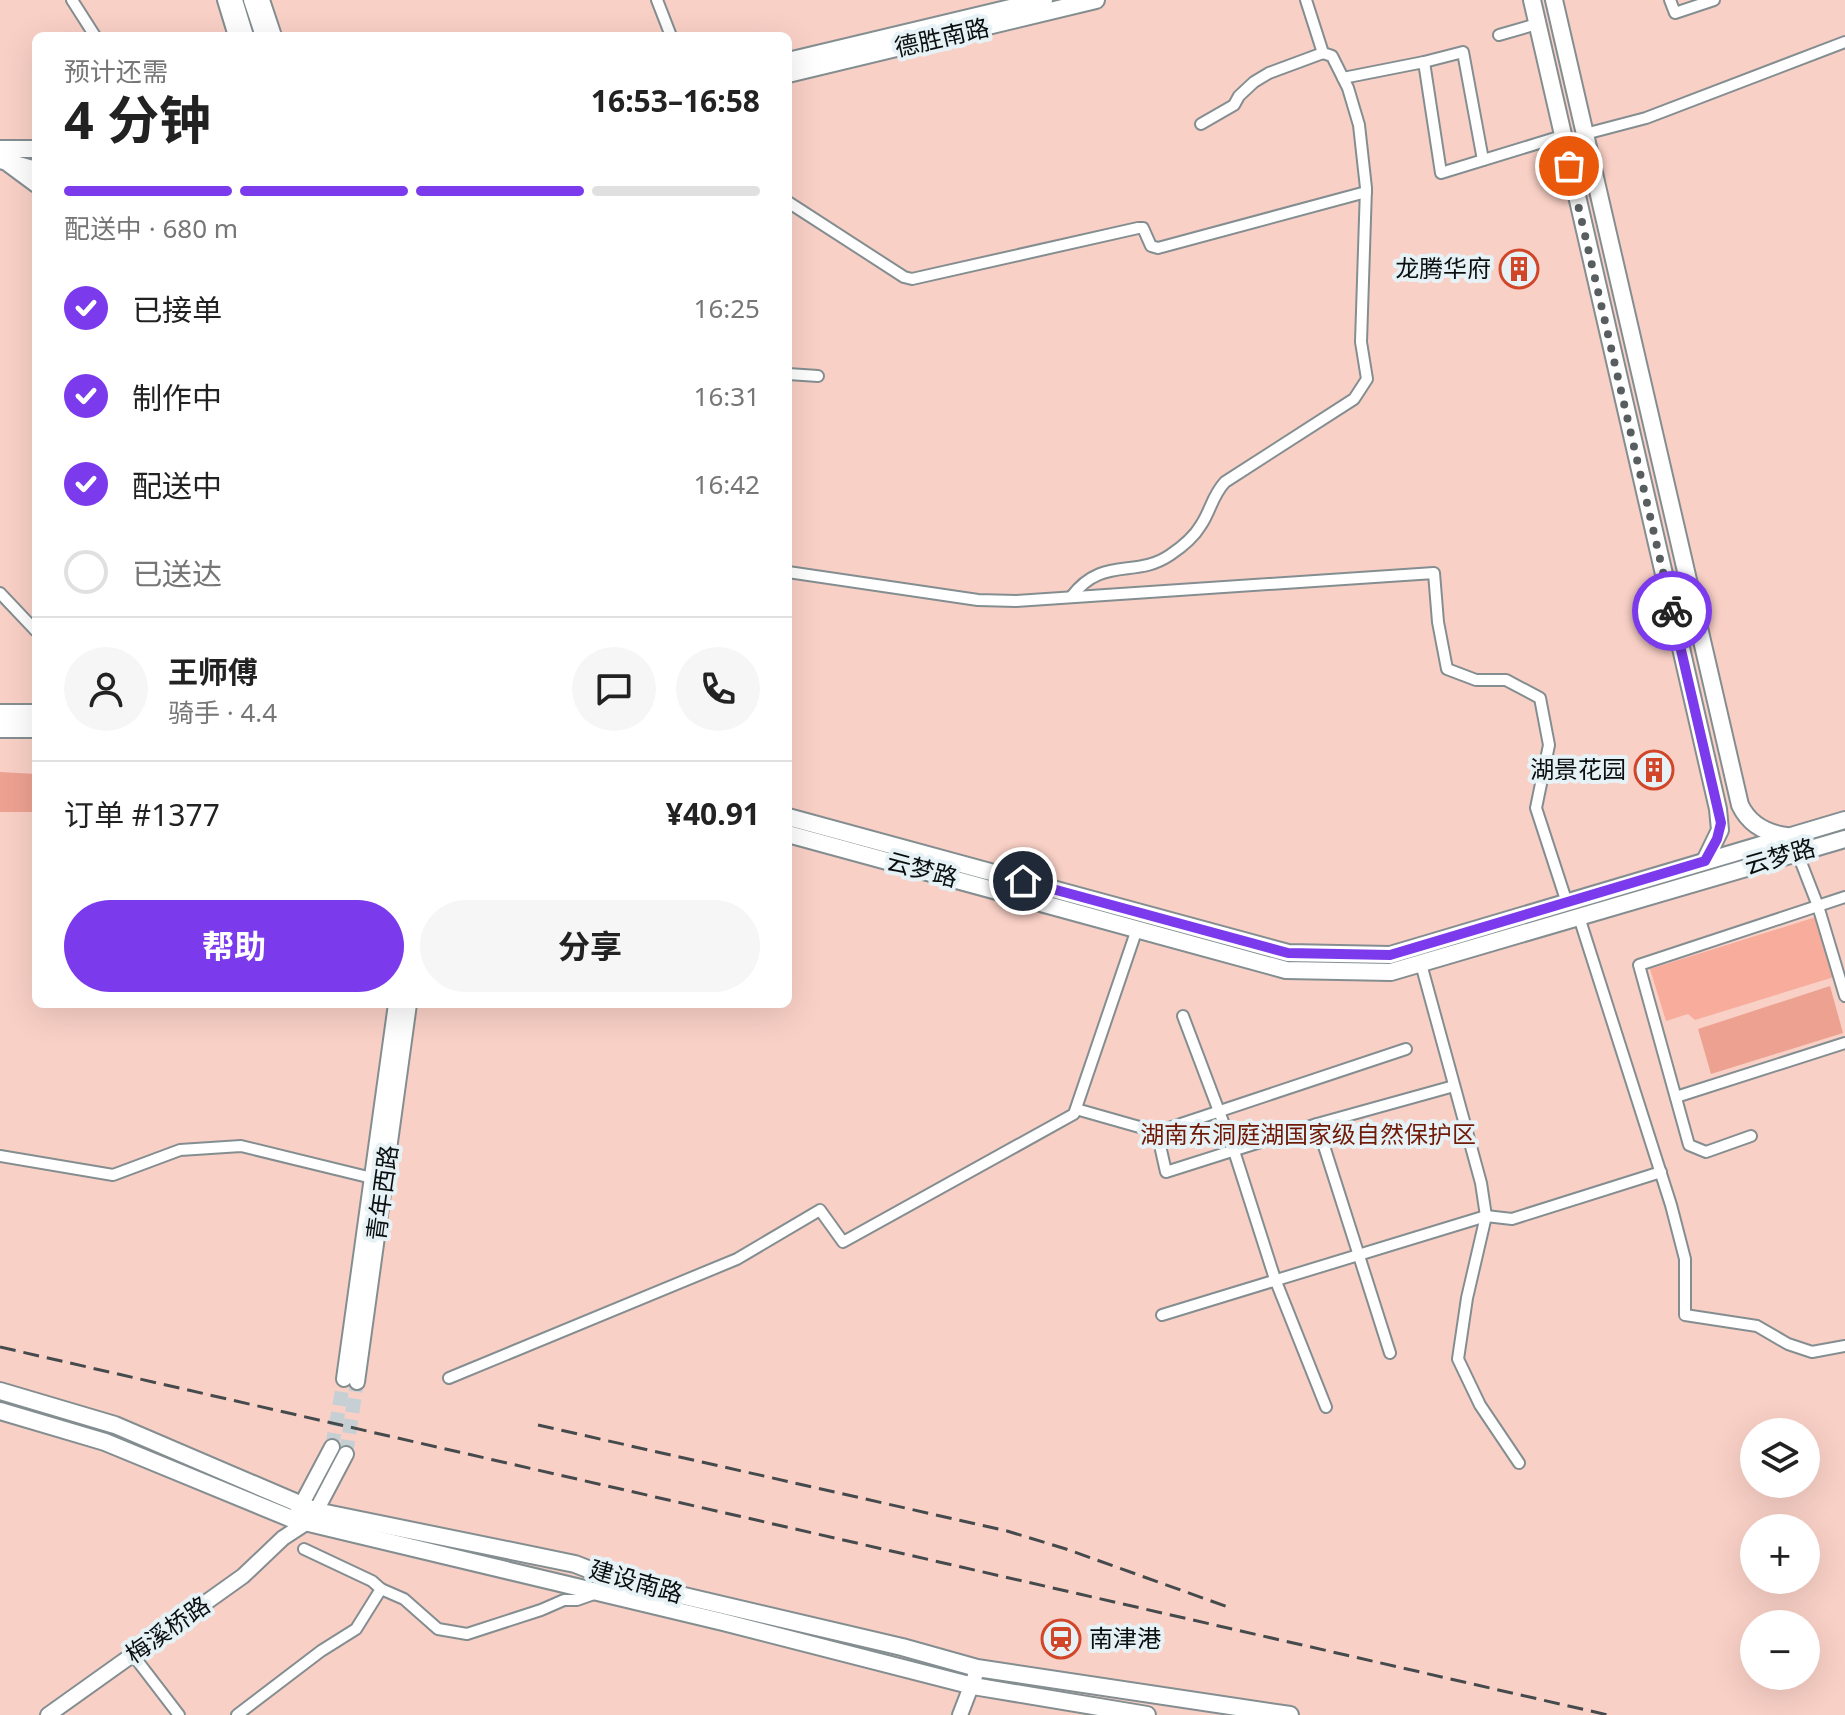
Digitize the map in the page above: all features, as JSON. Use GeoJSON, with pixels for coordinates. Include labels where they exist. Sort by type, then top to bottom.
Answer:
{"type":"FeatureCollection","features":[{"type":"Feature","properties":{"kind":"main road"},"geometry":{"type":"LineString","coordinates":[[225,0],[235,32]]}},
{"type":"Feature","properties":{"kind":"main road"},"geometry":{"type":"LineString","coordinates":[[235,0],[245,32]]}},
{"type":"Feature","properties":{"kind":"main road"},"geometry":{"type":"LineString","coordinates":[[251,0],[262,32]]}},
{"type":"Feature","properties":{"kind":"main road"},"geometry":{"type":"LineString","coordinates":[[262,0],[273,32]]}},
{"type":"Feature","properties":{"kind":"main road","name":"德胜南路"},"geometry":{"type":"LineString","coordinates":[[792,60],[1044,0]]}},
{"type":"Feature","properties":{"kind":"main road","name":"德胜南路"},"geometry":{"type":"LineString","coordinates":[[792,73],[1096,0]]}},
{"type":"Feature","properties":{"kind":"main road"},"geometry":{"type":"LineString","coordinates":[[1532,0],[1718,809],[1720,830],[1705,861]]}},
{"type":"Feature","properties":{"kind":"main road"},"geometry":{"type":"LineString","coordinates":[[1554,0],[1740,805],[1754,824],[1766,831],[1787,836]]}},
{"type":"Feature","properties":{"kind":"main road"},"geometry":{"type":"LineString","coordinates":[[1,157],[32,150]]}},
{"type":"Feature","properties":{"kind":"main road"},"geometry":{"type":"LineString","coordinates":[[1,157],[32,169]]}},
{"type":"Feature","properties":{"kind":"main road"},"geometry":{"type":"LineString","coordinates":[[1,157],[32,182]]}},
{"type":"Feature","properties":{"kind":"main road"},"geometry":{"type":"LineString","coordinates":[[0,713],[32,713]]}},
{"type":"Feature","properties":{"kind":"main road"},"geometry":{"type":"LineString","coordinates":[[0,729],[32,729]]}},
{"type":"Feature","properties":{"kind":"main road"},"geometry":{"type":"LineString","coordinates":[[792,818],[1288,953],[1390,955],[1845,820]]}},
{"type":"Feature","properties":{"kind":"main road","name":"云梦路"},"geometry":{"type":"LineString","coordinates":[[792,835],[1286,970],[1391,972],[1845,839]]}},
{"type":"Feature","properties":{"kind":"main road","name":"青年西路"},"geometry":{"type":"LineString","coordinates":[[395,1008],[372,1178],[350,1381],[408,1008]]}},
{"type":"Feature","properties":{"kind":"main road","name":"建设南路"},"geometry":{"type":"LineString","coordinates":[[0,1391],[115,1425],[304,1515],[575,1564],[616,1580],[902,1647],[977,1668],[1290,1715]]}},
{"type":"Feature","properties":{"kind":"main road","name":"建设南路"},"geometry":{"type":"LineString","coordinates":[[0,1411],[105,1442],[304,1515],[599,1593],[973,1686],[1147,1715]]}},
{"type":"Feature","properties":{"kind":"main road"},"geometry":{"type":"LineString","coordinates":[[304,1515],[332,1447]]}},
{"type":"Feature","properties":{"kind":"main road"},"geometry":{"type":"LineString","coordinates":[[304,1515],[346,1454]]}},
{"type":"Feature","properties":{"kind":"main road","name":"梅溪桥路"},"geometry":{"type":"LineString","coordinates":[[48,1715],[243,1576],[304,1515]]}},
{"type":"Feature","properties":{"kind":"main road"},"geometry":{"type":"LineString","coordinates":[[960,1715],[977,1668]]}},
{"type":"Feature","properties":{"kind":"street"},"geometry":{"type":"LineString","coordinates":[[72,0],[92,32]]}},
{"type":"Feature","properties":{"kind":"street"},"geometry":{"type":"LineString","coordinates":[[657,0],[669,32]]}},
{"type":"Feature","properties":{"kind":"street"},"geometry":{"type":"LineString","coordinates":[[1306,0],[1323,53]]}},
{"type":"Feature","properties":{"kind":"street"},"geometry":{"type":"LineString","coordinates":[[1670,0],[1675,13],[1714,0]]}},
{"type":"Feature","properties":{"kind":"street"},"geometry":{"type":"LineString","coordinates":[[1499,35],[1537,24]]}},
{"type":"Feature","properties":{"kind":"street"},"geometry":{"type":"LineString","coordinates":[[1585,134],[1646,118],[1845,42]]}},
{"type":"Feature","properties":{"kind":"street"},"geometry":{"type":"LineString","coordinates":[[1343,78],[1470,45]]}},
{"type":"Feature","properties":{"kind":"street"},"geometry":{"type":"LineString","coordinates":[[1343,78],[1463,52],[1483,160]]}},
{"type":"Feature","properties":{"kind":"street"},"geometry":{"type":"LineString","coordinates":[[1071,597],[1082,583],[1095,574],[1160,561],[1172,553],[1202,524],[1211,500],[1225,482],[1354,399],[1367,379],[1361,342],[1366,192],[1359,125],[1332,56],[1323,53],[1261,77],[1239,96],[1234,105],[1201,124]]}},
{"type":"Feature","properties":{"kind":"street"},"geometry":{"type":"LineString","coordinates":[[1424,62],[1441,173],[1562,136]]}},
{"type":"Feature","properties":{"kind":"street"},"geometry":{"type":"LineString","coordinates":[[792,205],[904,277],[912,279],[1138,228],[1143,228],[1151,246],[1158,248],[1366,192]]}},
{"type":"Feature","properties":{"kind":"street"},"geometry":{"type":"LineString","coordinates":[[792,374],[818,376]]}},
{"type":"Feature","properties":{"kind":"street"},"geometry":{"type":"LineString","coordinates":[[792,573],[978,600],[1016,601],[1434,573],[1438,622],[1447,669],[1476,680],[1506,680],[1540,698],[1549,745],[1536,808],[1567,903]]}},
{"type":"Feature","properties":{"kind":"street"},"geometry":{"type":"LineString","coordinates":[[0,593],[32,627]]}},
{"type":"Feature","properties":{"kind":"street"},"geometry":{"type":"LineString","coordinates":[[1797,852],[1818,906],[1845,996]]}},
{"type":"Feature","properties":{"kind":"street"},"geometry":{"type":"LineString","coordinates":[[1751,1136],[1706,1152],[1689,1145],[1639,965],[1845,897]]}},
{"type":"Feature","properties":{"kind":"street"},"geometry":{"type":"LineString","coordinates":[[1579,917],[1661,1172],[1685,1259],[1685,1315],[1757,1326],[1788,1344],[1812,1352],[1845,1346]]}},
{"type":"Feature","properties":{"kind":"street"},"geometry":{"type":"LineString","coordinates":[[449,1378],[737,1259],[820,1210],[843,1242],[1074,1114],[1137,929]]}},
{"type":"Feature","properties":{"kind":"street"},"geometry":{"type":"LineString","coordinates":[[1421,964],[1481,1183],[1486,1216],[1467,1298],[1458,1359],[1480,1405],[1519,1463]]}},
{"type":"Feature","properties":{"kind":"street"},"geometry":{"type":"LineString","coordinates":[[1183,1016],[1234,1151],[1275,1279],[1326,1407]]}},
{"type":"Feature","properties":{"kind":"street"},"geometry":{"type":"LineString","coordinates":[[1676,1097],[1845,1043]]}},
{"type":"Feature","properties":{"kind":"street"},"geometry":{"type":"LineString","coordinates":[[1076,1109],[1157,1132],[1406,1049]]}},
{"type":"Feature","properties":{"kind":"street"},"geometry":{"type":"LineString","coordinates":[[1157,1132],[1166,1172],[1317,1124],[1454,1086]]}},
{"type":"Feature","properties":{"kind":"street"},"geometry":{"type":"LineString","coordinates":[[1317,1124],[1390,1353]]}},
{"type":"Feature","properties":{"kind":"street"},"geometry":{"type":"LineString","coordinates":[[0,1156],[113,1175],[180,1150],[241,1146],[372,1178]]}},
{"type":"Feature","properties":{"kind":"street"},"geometry":{"type":"LineString","coordinates":[[1162,1315],[1486,1216],[1512,1219],[1661,1172]]}},
{"type":"Feature","properties":{"kind":"street"},"geometry":{"type":"LineString","coordinates":[[304,1549],[404,1599],[438,1629],[467,1634],[564,1600],[577,1600],[599,1593]]}},
{"type":"Feature","properties":{"kind":"street"},"geometry":{"type":"LineString","coordinates":[[237,1715],[321,1651],[356,1629],[381,1589]]}},
{"type":"Feature","properties":{"kind":"street"},"geometry":{"type":"LineString","coordinates":[[133,1655],[179,1715]]}},
{"type":"Feature","properties":{"kind":"green space","name":"湖南东洞庭湖国家级自然保护区"},"geometry":{"type":"Polygon","coordinates":[[[0,0],[1845,0],[1845,1715],[0,1715],[0,0]]]}},
{"type":"Feature","properties":{"kind":"shaded area"},"geometry":{"type":"Polygon","coordinates":[[[0,772],[32,774],[32,812],[0,812],[0,772]]]}},
{"type":"Feature","properties":{"kind":"shaded area"},"geometry":{"type":"Polygon","coordinates":[[[1816,917],[1834,977],[1695,1020],[1688,1014],[1666,1021],[1650,969],[1816,917]]]}},
{"type":"Feature","properties":{"kind":"shaded area"},"geometry":{"type":"Polygon","coordinates":[[[1830,986],[1843,1033],[1711,1074],[1698,1029],[1830,986]]]}},
{"type":"Feature","properties":{"kind":"tunnel"},"geometry":{"type":"LineString","coordinates":[[332,1447],[344,1379]]}},
{"type":"Feature","properties":{"kind":"tunnel"},"geometry":{"type":"LineString","coordinates":[[346,1454],[357,1382]]}},
{"type":"Feature","properties":{"kind":"railway"},"geometry":{"type":"LineString","coordinates":[[0,1347],[1608,1715]]}},
{"type":"Feature","properties":{"kind":"railway"},"geometry":{"type":"LineString","coordinates":[[538,1425],[1007,1531],[1228,1607]]}},
{"type":"Feature","properties":{"kind":"way so far"},"geometry":{"type":"LineString","coordinates":[[1569,166],[1672,611]]}},
{"type":"Feature","properties":{"kind":"place","name":"龙腾华府"},"geometry":{"type":"Point","coordinates":[1519,269]}},
{"type":"Feature","properties":{"kind":"place","name":"湖景花园"},"geometry":{"type":"Point","coordinates":[1654,770]}},
{"type":"Feature","properties":{"kind":"place","name":"南津港"},"geometry":{"type":"Point","coordinates":[1061,1639]}},
{"type":"Feature","properties":{"kind":"route"},"geometry":{"type":"LineString","coordinates":[[1023,881],[1288,953],[1390,955],[1705,861],[1717,839],[1721,823],[1672,611]]}}]}
